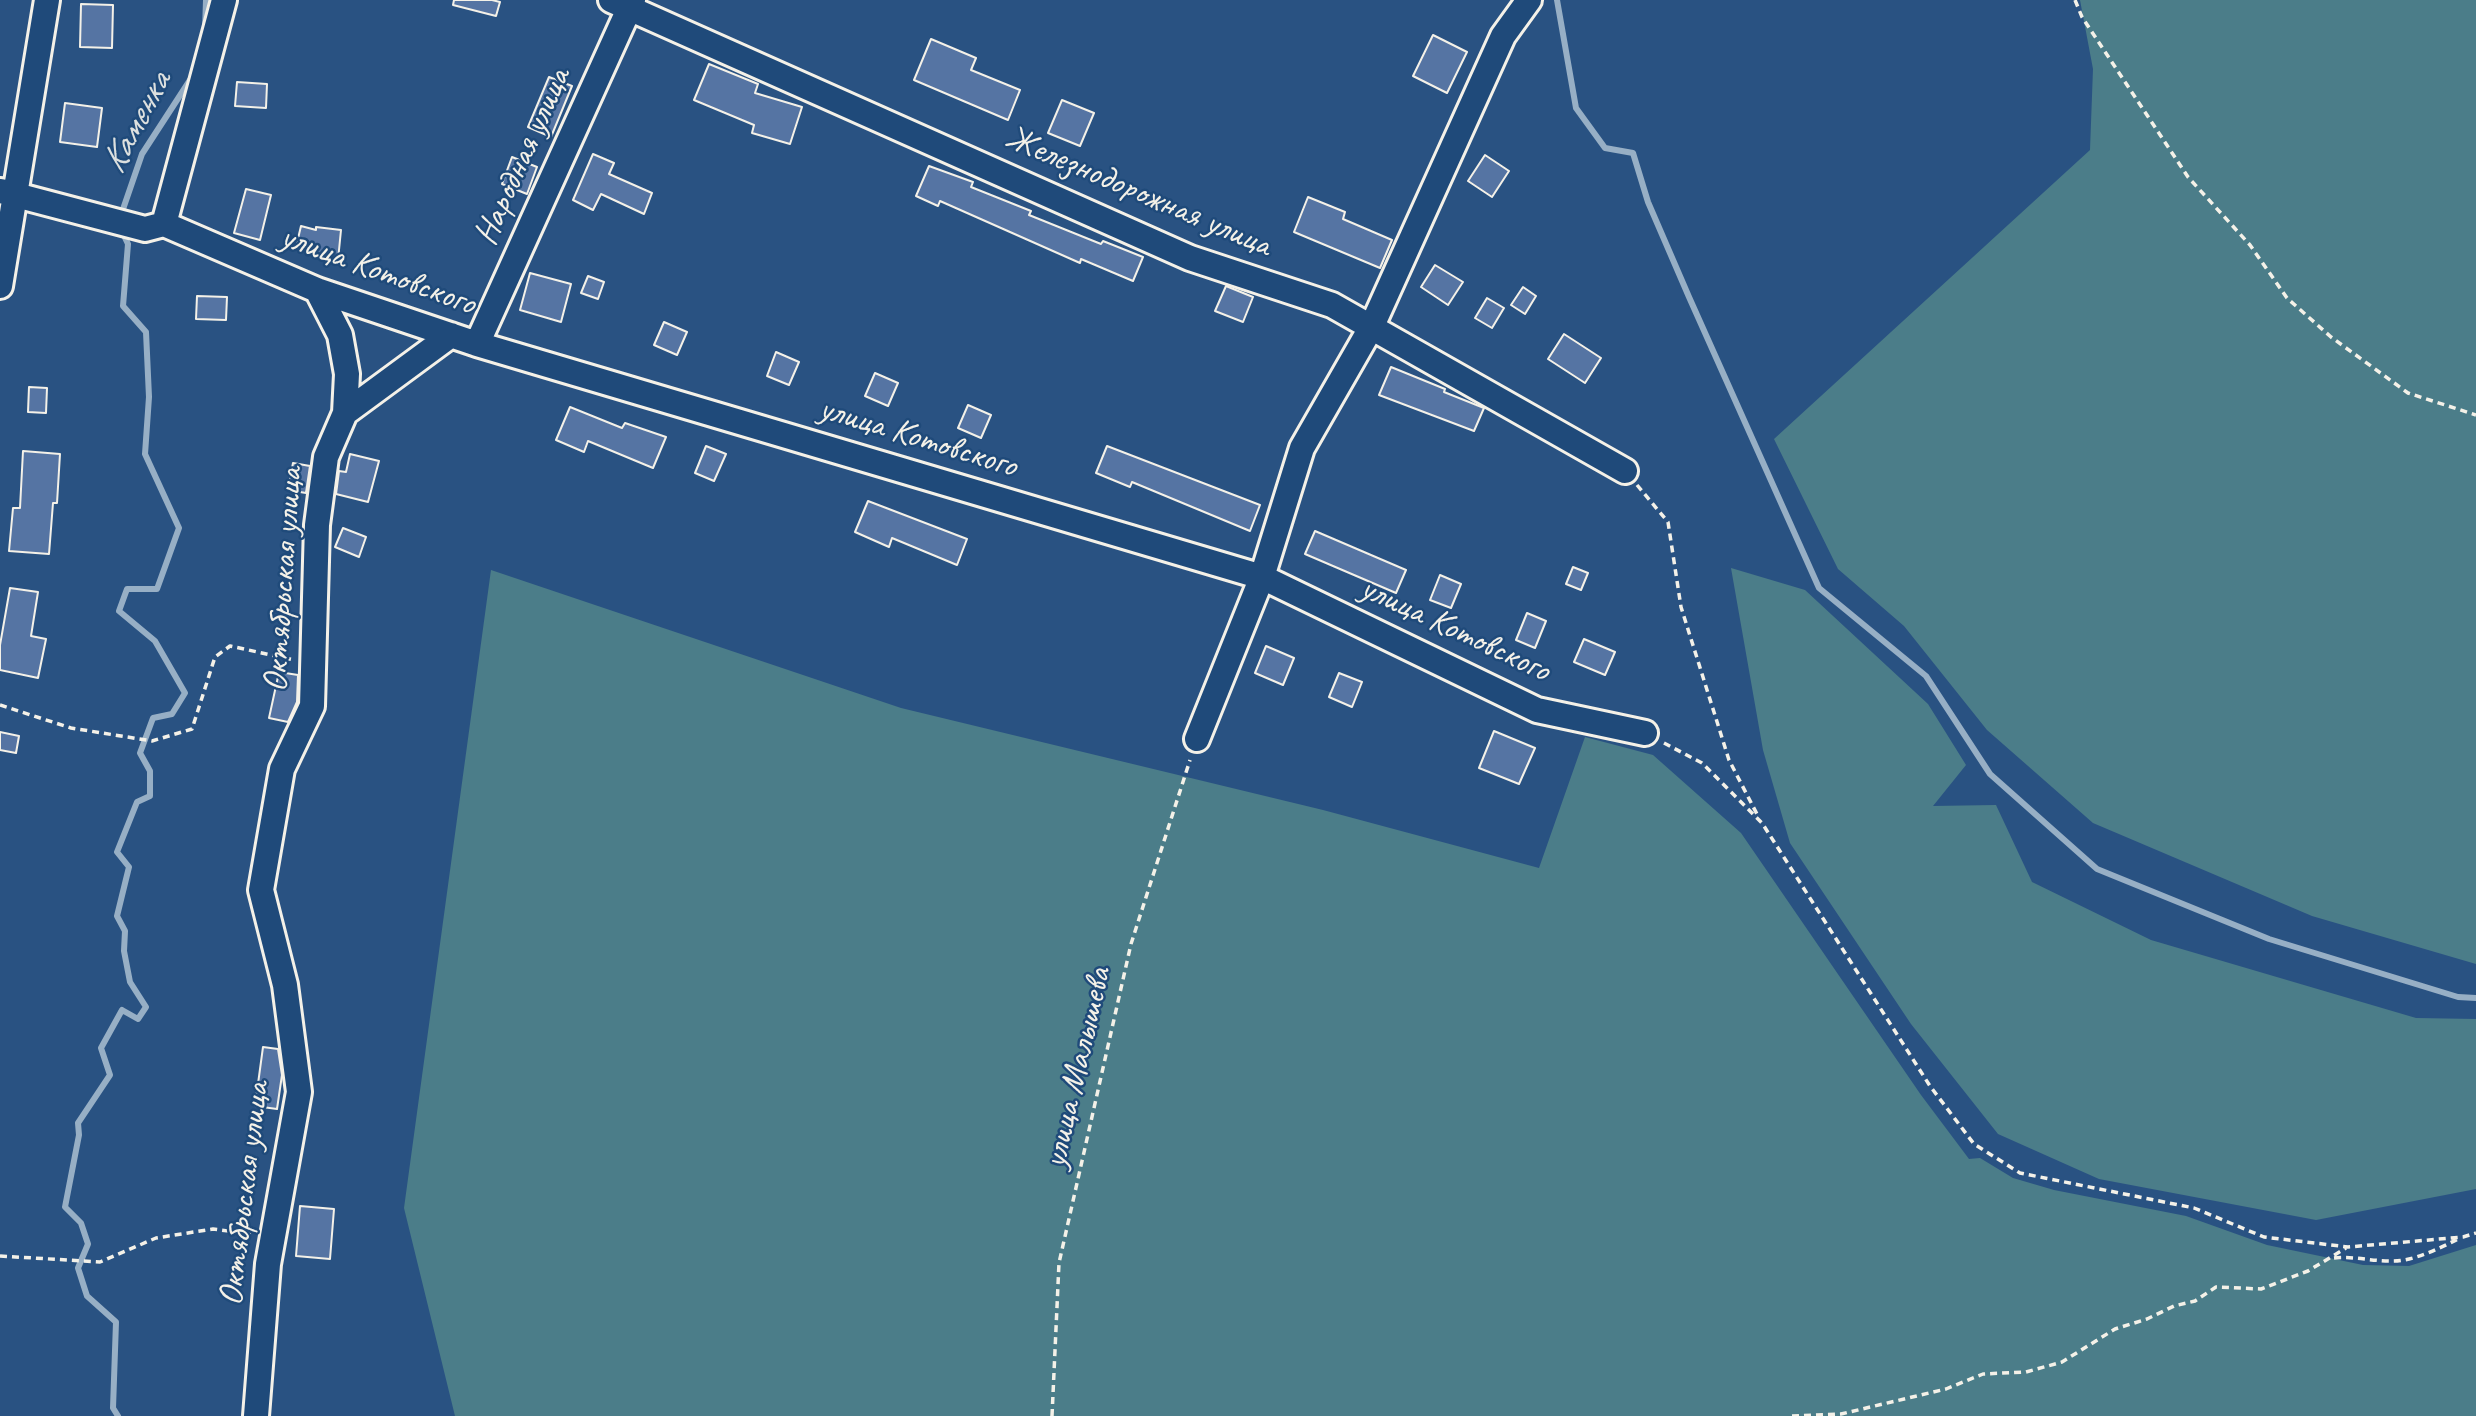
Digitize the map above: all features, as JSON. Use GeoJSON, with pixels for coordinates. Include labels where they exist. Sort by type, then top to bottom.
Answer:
{"type":"FeatureCollection","features":[{"type":"Feature","properties":{"kind":"street"},"geometry":{"type":"LineString","coordinates":[[0,286],[7,192],[47,0]]}},
{"type":"Feature","properties":{"kind":"street"},"geometry":{"type":"LineString","coordinates":[[7,192],[145,229],[164,224],[224,0]]}},
{"type":"Feature","properties":{"kind":"street"},"geometry":{"type":"LineString","coordinates":[[1197,738],[1262,577],[1302,448],[1372,326],[1503,36],[1529,0]]}},
{"type":"Feature","properties":{"kind":"street","name":"Железнодорожная улица"},"geometry":{"type":"LineString","coordinates":[[625,2],[1190,258],[1332,305],[1625,471]]}},
{"type":"Feature","properties":{"kind":"street","name":"Народная улица"},"geometry":{"type":"LineString","coordinates":[[477,344],[625,2]]}},
{"type":"Feature","properties":{"kind":"street","name":"улица Котовского"},"geometry":{"type":"LineString","coordinates":[[164,224],[317,290],[477,344],[1262,577],[1536,710],[1645,733]]}},
{"type":"Feature","properties":{"kind":"street","name":"Октябрьская улица"},"geometry":{"type":"LineString","coordinates":[[256,1416],[268,1264],[299,1092],[285,985],[261,890],[282,769],[312,706],[317,525],[326,457],[345,413],[347,374],[341,335],[317,290]]}},
{"type":"Feature","properties":{"kind":"street"},"geometry":{"type":"LineString","coordinates":[[345,413],[451,335]]}},
{"type":"Feature","properties":{"kind":"path"},"geometry":{"type":"LineString","coordinates":[[2075,0],[2082,17],[2188,177],[2250,246],[2287,298],[2331,337],[2408,393],[2476,415]]}},
{"type":"Feature","properties":{"kind":"path"},"geometry":{"type":"LineString","coordinates":[[1625,471],[1668,522],[1681,607],[1728,760],[1762,823],[1930,1086],[1974,1144],[2020,1173],[2194,1208],[2264,1237],[2348,1247],[2463,1237]]}},
{"type":"Feature","properties":{"kind":"path"},"geometry":{"type":"LineString","coordinates":[[0,705],[71,728],[152,741],[192,729],[215,657],[230,646],[313,664]]}},
{"type":"Feature","properties":{"kind":"path"},"geometry":{"type":"LineString","coordinates":[[1645,733],[1702,763],[1762,823]]}},
{"type":"Feature","properties":{"kind":"path","name":"улица Малышева"},"geometry":{"type":"LineString","coordinates":[[1052,1416],[1059,1263],[1131,944],[1197,738]]}},
{"type":"Feature","properties":{"kind":"path"},"geometry":{"type":"LineString","coordinates":[[0,1256],[100,1262],[156,1238],[213,1229],[273,1237]]}},
{"type":"Feature","properties":{"kind":"path"},"geometry":{"type":"LineString","coordinates":[[2330,1258],[2351,1256],[2392,1262],[2432,1251],[2476,1232]]}},
{"type":"Feature","properties":{"kind":"path"},"geometry":{"type":"LineString","coordinates":[[1792,1416],[1841,1414],[1946,1389],[1983,1374],[2026,1372],[2062,1362],[2115,1329],[2147,1320],[2174,1306],[2195,1301],[2216,1287],[2261,1289],[2308,1271],[2348,1247]]}},
{"type":"Feature","properties":{"kind":"green space"},"geometry":{"type":"Polygon","coordinates":[[[2080,0],[2476,0],[2476,964],[2312,916],[2093,823],[1987,730],[1904,626],[1838,569],[1774,439],[2090,150],[2093,69],[2080,0]]]}},
{"type":"Feature","properties":{"kind":"green space"},"geometry":{"type":"Polygon","coordinates":[[[1731,568],[1805,590],[1928,704],[1966,765],[1933,806],[1996,805],[2032,882],[2151,940],[2416,1018],[2476,1019],[2476,1189],[2316,1220],[2099,1179],[1998,1134],[1911,1024],[1790,843],[1763,750],[1731,568]]]}},
{"type":"Feature","properties":{"kind":"green space"},"geometry":{"type":"Polygon","coordinates":[[[491,570],[901,708],[1323,810],[1539,868],[1585,737],[1653,755],[1741,833],[1921,1095],[1969,1159],[1980,1158],[2013,1178],[2054,1190],[2186,1216],[2267,1245],[2363,1265],[2409,1266],[2476,1245],[2476,1416],[455,1416],[404,1208],[491,570]]]}},
{"type":"Feature","properties":{"kind":"building"},"geometry":{"type":"Polygon","coordinates":[[[454,0],[500,2],[496,16],[453,5],[454,0]]]}},
{"type":"Feature","properties":{"kind":"building"},"geometry":{"type":"Polygon","coordinates":[[[81,4],[113,5],[112,48],[80,47],[81,4]]]}},
{"type":"Feature","properties":{"kind":"building"},"geometry":{"type":"Polygon","coordinates":[[[1433,35],[1467,52],[1447,93],[1413,76],[1433,35]]]}},
{"type":"Feature","properties":{"kind":"building"},"geometry":{"type":"Polygon","coordinates":[[[931,39],[976,58],[971,70],[1020,90],[1008,120],[914,80],[931,39]]]}},
{"type":"Feature","properties":{"kind":"building"},"geometry":{"type":"Polygon","coordinates":[[[709,64],[758,84],[755,93],[802,107],[790,144],[752,133],[754,125],[694,100],[709,64]]]}},
{"type":"Feature","properties":{"kind":"building"},"geometry":{"type":"Polygon","coordinates":[[[549,77],[572,86],[551,137],[528,127],[549,77]]]}},
{"type":"Feature","properties":{"kind":"building"},"geometry":{"type":"Polygon","coordinates":[[[237,82],[267,84],[266,108],[235,106],[237,82]]]}},
{"type":"Feature","properties":{"kind":"building"},"geometry":{"type":"Polygon","coordinates":[[[1062,100],[1094,113],[1080,146],[1048,133],[1062,100]]]}},
{"type":"Feature","properties":{"kind":"building"},"geometry":{"type":"Polygon","coordinates":[[[65,103],[102,108],[97,147],[60,142],[65,103]]]}},
{"type":"Feature","properties":{"kind":"building"},"geometry":{"type":"Polygon","coordinates":[[[593,154],[614,163],[609,174],[652,193],[644,214],[601,194],[593,210],[573,200],[593,154]]]}},
{"type":"Feature","properties":{"kind":"building"},"geometry":{"type":"Polygon","coordinates":[[[1485,155],[1509,171],[1492,197],[1468,181],[1485,155]]]}},
{"type":"Feature","properties":{"kind":"building"},"geometry":{"type":"Polygon","coordinates":[[[512,157],[537,167],[527,194],[502,184],[512,157]]]}},
{"type":"Feature","properties":{"kind":"building"},"geometry":{"type":"Polygon","coordinates":[[[929,166],[973,182],[971,187],[1031,211],[1029,215],[1101,244],[1103,241],[1143,257],[1133,281],[1081,259],[1080,263],[940,201],[938,206],[916,196],[929,166]]]}},
{"type":"Feature","properties":{"kind":"building"},"geometry":{"type":"Polygon","coordinates":[[[246,189],[271,195],[260,240],[234,233],[246,189]]]}},
{"type":"Feature","properties":{"kind":"building"},"geometry":{"type":"Polygon","coordinates":[[[1308,197],[1345,212],[1343,219],[1392,240],[1380,268],[1294,232],[1308,197]]]}},
{"type":"Feature","properties":{"kind":"building"},"geometry":{"type":"Polygon","coordinates":[[[301,226],[316,230],[316,227],[341,230],[338,260],[313,257],[313,251],[296,247],[301,226]]]}},
{"type":"Feature","properties":{"kind":"building"},"geometry":{"type":"Polygon","coordinates":[[[1435,265],[1463,282],[1448,305],[1421,287],[1435,265]]]}},
{"type":"Feature","properties":{"kind":"building"},"geometry":{"type":"Polygon","coordinates":[[[530,273],[571,284],[561,322],[520,310],[530,273]]]}},
{"type":"Feature","properties":{"kind":"building"},"geometry":{"type":"Polygon","coordinates":[[[588,276],[604,282],[598,299],[581,293],[588,276]]]}},
{"type":"Feature","properties":{"kind":"building"},"geometry":{"type":"Polygon","coordinates":[[[1226,286],[1253,297],[1243,322],[1215,311],[1226,286]]]}},
{"type":"Feature","properties":{"kind":"building"},"geometry":{"type":"Polygon","coordinates":[[[1523,287],[1536,296],[1525,314],[1511,305],[1523,287]]]}},
{"type":"Feature","properties":{"kind":"building"},"geometry":{"type":"Polygon","coordinates":[[[197,296],[227,297],[226,320],[196,319],[197,296]]]}},
{"type":"Feature","properties":{"kind":"building"},"geometry":{"type":"Polygon","coordinates":[[[1487,298],[1504,308],[1492,328],[1475,318],[1487,298]]]}},
{"type":"Feature","properties":{"kind":"building"},"geometry":{"type":"Polygon","coordinates":[[[664,322],[687,332],[677,355],[654,345],[664,322]]]}},
{"type":"Feature","properties":{"kind":"building"},"geometry":{"type":"Polygon","coordinates":[[[1564,334],[1601,358],[1585,383],[1548,359],[1564,334]]]}},
{"type":"Feature","properties":{"kind":"building"},"geometry":{"type":"Polygon","coordinates":[[[776,352],[799,362],[789,385],[767,376],[776,352]]]}},
{"type":"Feature","properties":{"kind":"building"},"geometry":{"type":"Polygon","coordinates":[[[1391,367],[1484,408],[1474,431],[1379,395],[1391,367]]]}},
{"type":"Feature","properties":{"kind":"building"},"geometry":{"type":"Polygon","coordinates":[[[875,373],[898,383],[888,406],[865,396],[875,373]]]}},
{"type":"Feature","properties":{"kind":"building"},"geometry":{"type":"Polygon","coordinates":[[[29,387],[47,388],[46,413],[28,412],[29,387]]]}},
{"type":"Feature","properties":{"kind":"building"},"geometry":{"type":"Polygon","coordinates":[[[968,405],[991,415],[981,438],[958,428],[968,405]]]}},
{"type":"Feature","properties":{"kind":"building"},"geometry":{"type":"Polygon","coordinates":[[[570,407],[622,428],[625,423],[666,437],[653,468],[588,441],[584,452],[556,440],[570,407]]]}},
{"type":"Feature","properties":{"kind":"building"},"geometry":{"type":"Polygon","coordinates":[[[706,446],[726,454],[714,481],[695,473],[706,446]]]}},
{"type":"Feature","properties":{"kind":"building"},"geometry":{"type":"Polygon","coordinates":[[[1107,446],[1260,505],[1250,531],[1132,482],[1130,487],[1096,473],[1107,446]]]}},
{"type":"Feature","properties":{"kind":"building"},"geometry":{"type":"Polygon","coordinates":[[[23,451],[60,454],[57,503],[53,503],[49,554],[9,551],[13,508],[20,508],[23,451]]]}},
{"type":"Feature","properties":{"kind":"building"},"geometry":{"type":"Polygon","coordinates":[[[350,454],[379,461],[368,502],[336,494],[339,471],[346,472],[350,454]]]}},
{"type":"Feature","properties":{"kind":"building"},"geometry":{"type":"Polygon","coordinates":[[[293,463],[310,466],[306,493],[288,490],[293,463]]]}},
{"type":"Feature","properties":{"kind":"building"},"geometry":{"type":"Polygon","coordinates":[[[868,501],[967,539],[957,565],[892,538],[889,547],[855,532],[868,501]]]}},
{"type":"Feature","properties":{"kind":"building"},"geometry":{"type":"Polygon","coordinates":[[[343,528],[366,537],[359,557],[335,547],[343,528]]]}},
{"type":"Feature","properties":{"kind":"building"},"geometry":{"type":"Polygon","coordinates":[[[1315,531],[1406,570],[1396,593],[1305,554],[1315,531]]]}},
{"type":"Feature","properties":{"kind":"building"},"geometry":{"type":"Polygon","coordinates":[[[1573,567],[1588,573],[1581,590],[1566,584],[1573,567]]]}},
{"type":"Feature","properties":{"kind":"building"},"geometry":{"type":"Polygon","coordinates":[[[1440,575],[1461,584],[1451,608],[1430,600],[1440,575]]]}},
{"type":"Feature","properties":{"kind":"building"},"geometry":{"type":"Polygon","coordinates":[[[10,588],[38,592],[31,636],[46,639],[38,678],[0,670],[0,645],[10,588]]]}},
{"type":"Feature","properties":{"kind":"building"},"geometry":{"type":"Polygon","coordinates":[[[1527,613],[1546,621],[1535,648],[1516,640],[1527,613]]]}},
{"type":"Feature","properties":{"kind":"building"},"geometry":{"type":"Polygon","coordinates":[[[1584,639],[1615,652],[1605,675],[1574,662],[1584,639]]]}},
{"type":"Feature","properties":{"kind":"building"},"geometry":{"type":"Polygon","coordinates":[[[1266,646],[1294,658],[1283,685],[1255,673],[1266,646]]]}},
{"type":"Feature","properties":{"kind":"building"},"geometry":{"type":"Polygon","coordinates":[[[279,672],[298,675],[297,702],[288,722],[269,718],[279,672]]]}},
{"type":"Feature","properties":{"kind":"building"},"geometry":{"type":"Polygon","coordinates":[[[1339,673],[1362,682],[1352,707],[1329,697],[1339,673]]]}},
{"type":"Feature","properties":{"kind":"building"},"geometry":{"type":"Polygon","coordinates":[[[1494,731],[1535,748],[1519,784],[1479,768],[1494,731]]]}},
{"type":"Feature","properties":{"kind":"building"},"geometry":{"type":"Polygon","coordinates":[[[0,732],[19,736],[16,753],[0,750],[0,732]]]}},
{"type":"Feature","properties":{"kind":"building"},"geometry":{"type":"Polygon","coordinates":[[[263,1047],[278,1049],[282,1075],[277,1109],[255,1106],[263,1047]]]}},
{"type":"Feature","properties":{"kind":"building"},"geometry":{"type":"Polygon","coordinates":[[[300,1206],[334,1209],[330,1259],[296,1256],[300,1206]]]}},
{"type":"Feature","properties":{"kind":"waterway","name":"Каменка"},"geometry":{"type":"LineString","coordinates":[[205,30],[206,0]]}},
{"type":"Feature","properties":{"kind":"waterway"},"geometry":{"type":"LineString","coordinates":[[1557,0],[1576,108],[1605,148],[1633,153],[1648,202],[1819,588],[1926,676],[1990,774],[2097,869],[2269,939],[2458,997],[2476,998]]}},
{"type":"Feature","properties":{"kind":"waterway","name":"Каменка"},"geometry":{"type":"LineString","coordinates":[[121,215],[142,154],[190,80]]}},
{"type":"Feature","properties":{"kind":"waterway","name":"Каменка"},"geometry":{"type":"LineString","coordinates":[[118,1416],[113,1408],[116,1322],[87,1296],[78,1268],[88,1244],[81,1223],[65,1207],[79,1135],[78,1123],[110,1075],[101,1048],[122,1010],[138,1019],[146,1007],[130,982],[124,951],[125,931],[117,916],[129,867],[117,852],[137,802],[150,796],[150,771],[140,753],[153,718],[172,714],[185,693],[155,641],[119,611],[127,589],[157,589],[179,528],[145,454],[149,397],[146,332],[123,306],[128,244],[121,229]]}}]}
